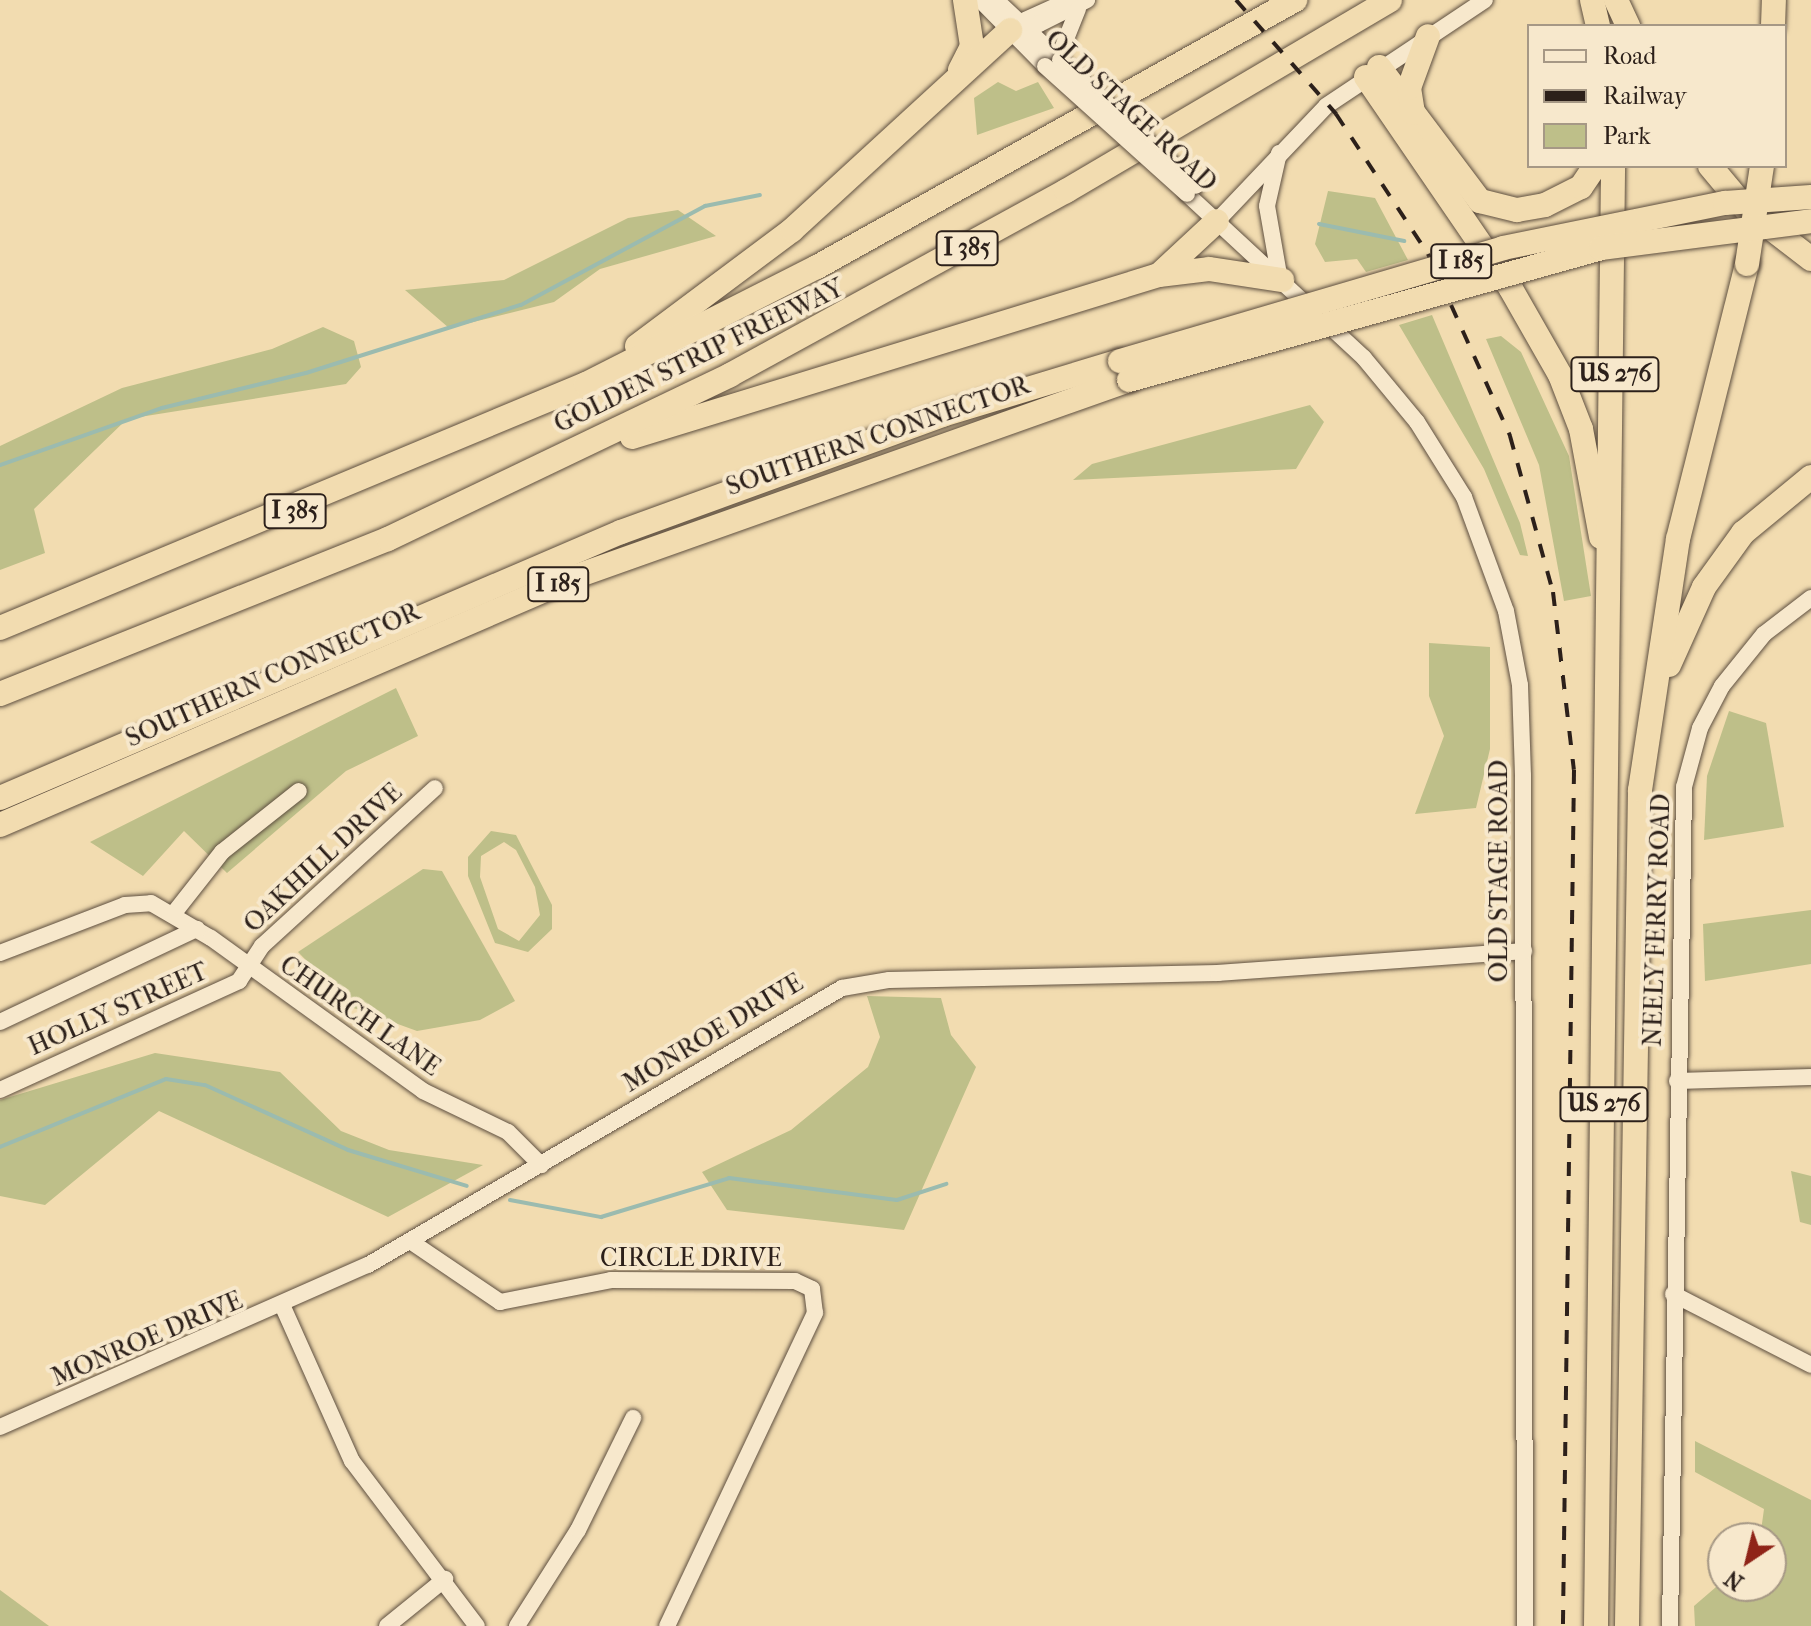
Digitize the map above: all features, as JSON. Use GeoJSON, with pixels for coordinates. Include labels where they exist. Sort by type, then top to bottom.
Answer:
{"type":"FeatureCollection","features":[{"type":"Feature","properties":{"kind":"highway"},"geometry":{"type":"LineString","coordinates":[[954,81],[972,46],[965,0]]}},
{"type":"Feature","properties":{"kind":"highway","name":"GOLDEN STRIP FREEWAY"},"geometry":{"type":"LineString","coordinates":[[0,628],[586,384],[842,253],[1295,0]]}},
{"type":"Feature","properties":{"kind":"highway","name":"GOLDEN STRIP FREEWAY"},"geometry":{"type":"LineString","coordinates":[[0,694],[279,586],[531,471],[878,298],[1390,0]]}},
{"type":"Feature","properties":{"kind":"highway"},"geometry":{"type":"LineString","coordinates":[[1592,0],[1598,24]]}},
{"type":"Feature","properties":{"kind":"highway"},"geometry":{"type":"LineString","coordinates":[[1616,0],[1627,24]]}},
{"type":"Feature","properties":{"kind":"highway"},"geometry":{"type":"LineString","coordinates":[[1773,24],[1774,0]]}},
{"type":"Feature","properties":{"kind":"highway"},"geometry":{"type":"LineString","coordinates":[[586,384],[792,230],[1015,26]]}},
{"type":"Feature","properties":{"kind":"highway"},"geometry":{"type":"LineString","coordinates":[[1414,115],[1409,88],[1428,36]]}},
{"type":"Feature","properties":{"kind":"highway"},"geometry":{"type":"LineString","coordinates":[[1372,72],[1414,115],[1461,181],[1499,207],[1545,205],[1581,187],[1594,168]]}},
{"type":"Feature","properties":{"kind":"highway"},"geometry":{"type":"LineString","coordinates":[[1372,72],[1511,289],[1560,375],[1581,429],[1609,582]]}},
{"type":"Feature","properties":{"kind":"highway","name":"US 276"},"geometry":{"type":"LineString","coordinates":[[1596,1626],[1613,168]]}},
{"type":"Feature","properties":{"kind":"highway"},"geometry":{"type":"LineString","coordinates":[[1712,168],[1746,209],[1811,259]]}},
{"type":"Feature","properties":{"kind":"highway","name":"US 276"},"geometry":{"type":"LineString","coordinates":[[1627,1626],[1646,748],[1678,539],[1747,264],[1762,168]]}},
{"type":"Feature","properties":{"kind":"highway","name":"SOUTHERN CONNECTOR"},"geometry":{"type":"LineString","coordinates":[[0,825],[577,576],[1124,370],[1503,248],[1715,204],[1811,197]]}},
{"type":"Feature","properties":{"kind":"highway"},"geometry":{"type":"LineString","coordinates":[[1159,275],[1217,221]]}},
{"type":"Feature","properties":{"kind":"highway","name":"SOUTHERN CONNECTOR"},"geometry":{"type":"LineString","coordinates":[[0,798],[621,532],[942,415],[1601,248],[1811,221]]}},
{"type":"Feature","properties":{"kind":"highway"},"geometry":{"type":"LineString","coordinates":[[531,471],[1159,275],[1209,269],[1282,280]]}},
{"type":"Feature","properties":{"kind":"highway"},"geometry":{"type":"LineString","coordinates":[[1646,748],[1674,647],[1704,587],[1743,533],[1811,477]]}},
{"type":"Feature","properties":{"kind":"street","name":"OLD STAGE ROAD"},"geometry":{"type":"LineString","coordinates":[[980,0],[1015,26],[1192,190],[1217,221],[1282,280],[1417,422],[1464,497],[1495,572],[1520,685],[1524,951],[1525,1626]]}},
{"type":"Feature","properties":{"kind":"street","name":"OLD STAGE ROAD"},"geometry":{"type":"LineString","coordinates":[[996,0],[1015,26]]}},
{"type":"Feature","properties":{"kind":"street"},"geometry":{"type":"LineString","coordinates":[[1217,221],[1249,197],[1273,159],[1372,72],[1485,0]]}},
{"type":"Feature","properties":{"kind":"street"},"geometry":{"type":"LineString","coordinates":[[1015,26],[1039,24],[1079,1]]}},
{"type":"Feature","properties":{"kind":"street"},"geometry":{"type":"LineString","coordinates":[[1054,62],[1079,1]]}},
{"type":"Feature","properties":{"kind":"street"},"geometry":{"type":"LineString","coordinates":[[1273,159],[1267,206],[1282,280]]}},
{"type":"Feature","properties":{"kind":"street","name":"NEELY FERRY ROAD"},"geometry":{"type":"LineString","coordinates":[[1670,1626],[1677,1081],[1687,766],[1734,668],[1811,598]]}},
{"type":"Feature","properties":{"kind":"street","name":"OAKHILL DRIVE"},"geometry":{"type":"LineString","coordinates":[[251,968],[262,946],[435,788]]}},
{"type":"Feature","properties":{"kind":"street"},"geometry":{"type":"LineString","coordinates":[[174,913],[222,852],[299,791]]}},
{"type":"Feature","properties":{"kind":"street","name":"CHURCH LANE"},"geometry":{"type":"LineString","coordinates":[[0,953],[125,905],[151,903],[174,913],[423,1091],[508,1132],[541,1165]]}},
{"type":"Feature","properties":{"kind":"street"},"geometry":{"type":"LineString","coordinates":[[0,1022],[197,929]]}},
{"type":"Feature","properties":{"kind":"street","name":"MONROE DRIVE"},"geometry":{"type":"LineString","coordinates":[[0,1427],[283,1307],[410,1241],[541,1165],[782,1017],[861,983],[1218,973],[1524,951]]}},
{"type":"Feature","properties":{"kind":"street","name":"HOLLY STREET"},"geometry":{"type":"LineString","coordinates":[[0,1090],[189,1006],[251,968]]}},
{"type":"Feature","properties":{"kind":"street"},"geometry":{"type":"LineString","coordinates":[[1677,1081],[1811,1077]]}},
{"type":"Feature","properties":{"kind":"street","name":"CIRCLE DRIVE"},"geometry":{"type":"LineString","coordinates":[[410,1241],[506,1303],[611,1280],[795,1281],[815,1294],[815,1313],[667,1626]]}},
{"type":"Feature","properties":{"kind":"street"},"geometry":{"type":"LineString","coordinates":[[1673,1294],[1811,1365]]}},
{"type":"Feature","properties":{"kind":"street"},"geometry":{"type":"LineString","coordinates":[[283,1307],[352,1461],[445,1579],[477,1626]]}},
{"type":"Feature","properties":{"kind":"street"},"geometry":{"type":"LineString","coordinates":[[517,1626],[578,1530],[633,1418]]}},
{"type":"Feature","properties":{"kind":"street"},"geometry":{"type":"LineString","coordinates":[[387,1626],[445,1579]]}},
{"type":"Feature","properties":{"kind":"green space"},"geometry":{"type":"Polygon","coordinates":[[[998,82],[1016,91],[1038,82],[1054,108],[977,135],[974,98],[998,82]]]}},
{"type":"Feature","properties":{"kind":"green space"},"geometry":{"type":"Polygon","coordinates":[[[1328,191],[1375,198],[1408,260],[1366,272],[1357,259],[1325,262],[1315,244],[1328,191]]]}},
{"type":"Feature","properties":{"kind":"green space"},"geometry":{"type":"Polygon","coordinates":[[[678,210],[716,236],[600,269],[554,302],[449,328],[405,290],[504,280],[628,218],[678,210]]]}},
{"type":"Feature","properties":{"kind":"green space"},"geometry":{"type":"Polygon","coordinates":[[[1432,315],[1520,523],[1528,556],[1520,555],[1484,469],[1399,325],[1432,315]]]}},
{"type":"Feature","properties":{"kind":"green space"},"geometry":{"type":"Polygon","coordinates":[[[323,327],[354,341],[361,367],[346,384],[127,419],[34,509],[45,553],[0,570],[0,446],[122,388],[272,349],[323,327]]]}},
{"type":"Feature","properties":{"kind":"green space"},"geometry":{"type":"Polygon","coordinates":[[[1501,336],[1521,352],[1569,456],[1591,596],[1564,601],[1539,465],[1486,339],[1501,336]]]}},
{"type":"Feature","properties":{"kind":"green space"},"geometry":{"type":"Polygon","coordinates":[[[1310,405],[1324,422],[1296,469],[1073,480],[1092,464],[1310,405]]]}},
{"type":"Feature","properties":{"kind":"green space"},"geometry":{"type":"Polygon","coordinates":[[[1429,643],[1490,647],[1490,749],[1476,808],[1415,814],[1444,736],[1429,696],[1429,643]]]}},
{"type":"Feature","properties":{"kind":"green space"},"geometry":{"type":"Polygon","coordinates":[[[396,688],[418,736],[346,771],[227,873],[184,831],[143,876],[90,842],[396,688]]]}},
{"type":"Feature","properties":{"kind":"green space"},"geometry":{"type":"Polygon","coordinates":[[[1729,711],[1766,723],[1784,827],[1704,840],[1707,776],[1729,711]]]}},
{"type":"Feature","properties":{"kind":"green space"},"geometry":{"type":"Polygon","coordinates":[[[491,831],[516,835],[552,905],[552,929],[528,952],[495,943],[468,876],[468,857],[491,831]],[[504,842],[481,856],[480,877],[498,929],[519,941],[540,915],[535,887],[516,850],[504,842]]]}},
{"type":"Feature","properties":{"kind":"green space"},"geometry":{"type":"Polygon","coordinates":[[[423,869],[442,871],[515,1001],[480,1020],[417,1031],[351,1007],[298,952],[423,869]]]}},
{"type":"Feature","properties":{"kind":"green space"},"geometry":{"type":"Polygon","coordinates":[[[1811,910],[1811,964],[1705,981],[1703,924],[1811,910]]]}},
{"type":"Feature","properties":{"kind":"green space"},"geometry":{"type":"Polygon","coordinates":[[[867,996],[941,998],[951,1035],[976,1067],[904,1230],[727,1210],[702,1172],[791,1130],[868,1067],[880,1037],[867,996]]]}},
{"type":"Feature","properties":{"kind":"green space"},"geometry":{"type":"Polygon","coordinates":[[[155,1053],[280,1072],[341,1131],[389,1150],[483,1165],[388,1217],[159,1111],[45,1205],[0,1196],[0,1100],[155,1053]]]}},
{"type":"Feature","properties":{"kind":"green space"},"geometry":{"type":"Polygon","coordinates":[[[1791,1171],[1811,1176],[1811,1225],[1800,1222],[1791,1171]]]}},
{"type":"Feature","properties":{"kind":"green space"},"geometry":{"type":"Polygon","coordinates":[[[1695,1441],[1811,1500],[1811,1626],[1695,1626],[1694,1606],[1707,1595],[1707,1602],[1787,1602],[1787,1522],[1762,1522],[1764,1509],[1695,1472],[1695,1441]]]}},
{"type":"Feature","properties":{"kind":"green space"},"geometry":{"type":"Polygon","coordinates":[[[0,1590],[49,1626],[0,1626],[0,1590]]]}},
{"type":"Feature","properties":{"kind":"waterway"},"geometry":{"type":"LineString","coordinates":[[0,465],[162,408],[306,373],[521,305],[705,206],[760,195]]}},
{"type":"Feature","properties":{"kind":"waterway"},"geometry":{"type":"LineString","coordinates":[[1319,224],[1404,241]]}},
{"type":"Feature","properties":{"kind":"waterway"},"geometry":{"type":"LineString","coordinates":[[0,1147],[166,1079],[205,1085],[348,1150],[467,1186]]}},
{"type":"Feature","properties":{"kind":"waterway"},"geometry":{"type":"LineString","coordinates":[[510,1200],[601,1217],[729,1178],[897,1200],[946,1184]]}},
{"type":"Feature","properties":{"kind":"railway"},"geometry":{"type":"LineString","coordinates":[[1236,0],[1336,114],[1428,254],[1510,436],[1553,592],[1574,770],[1563,1626]]}}]}
